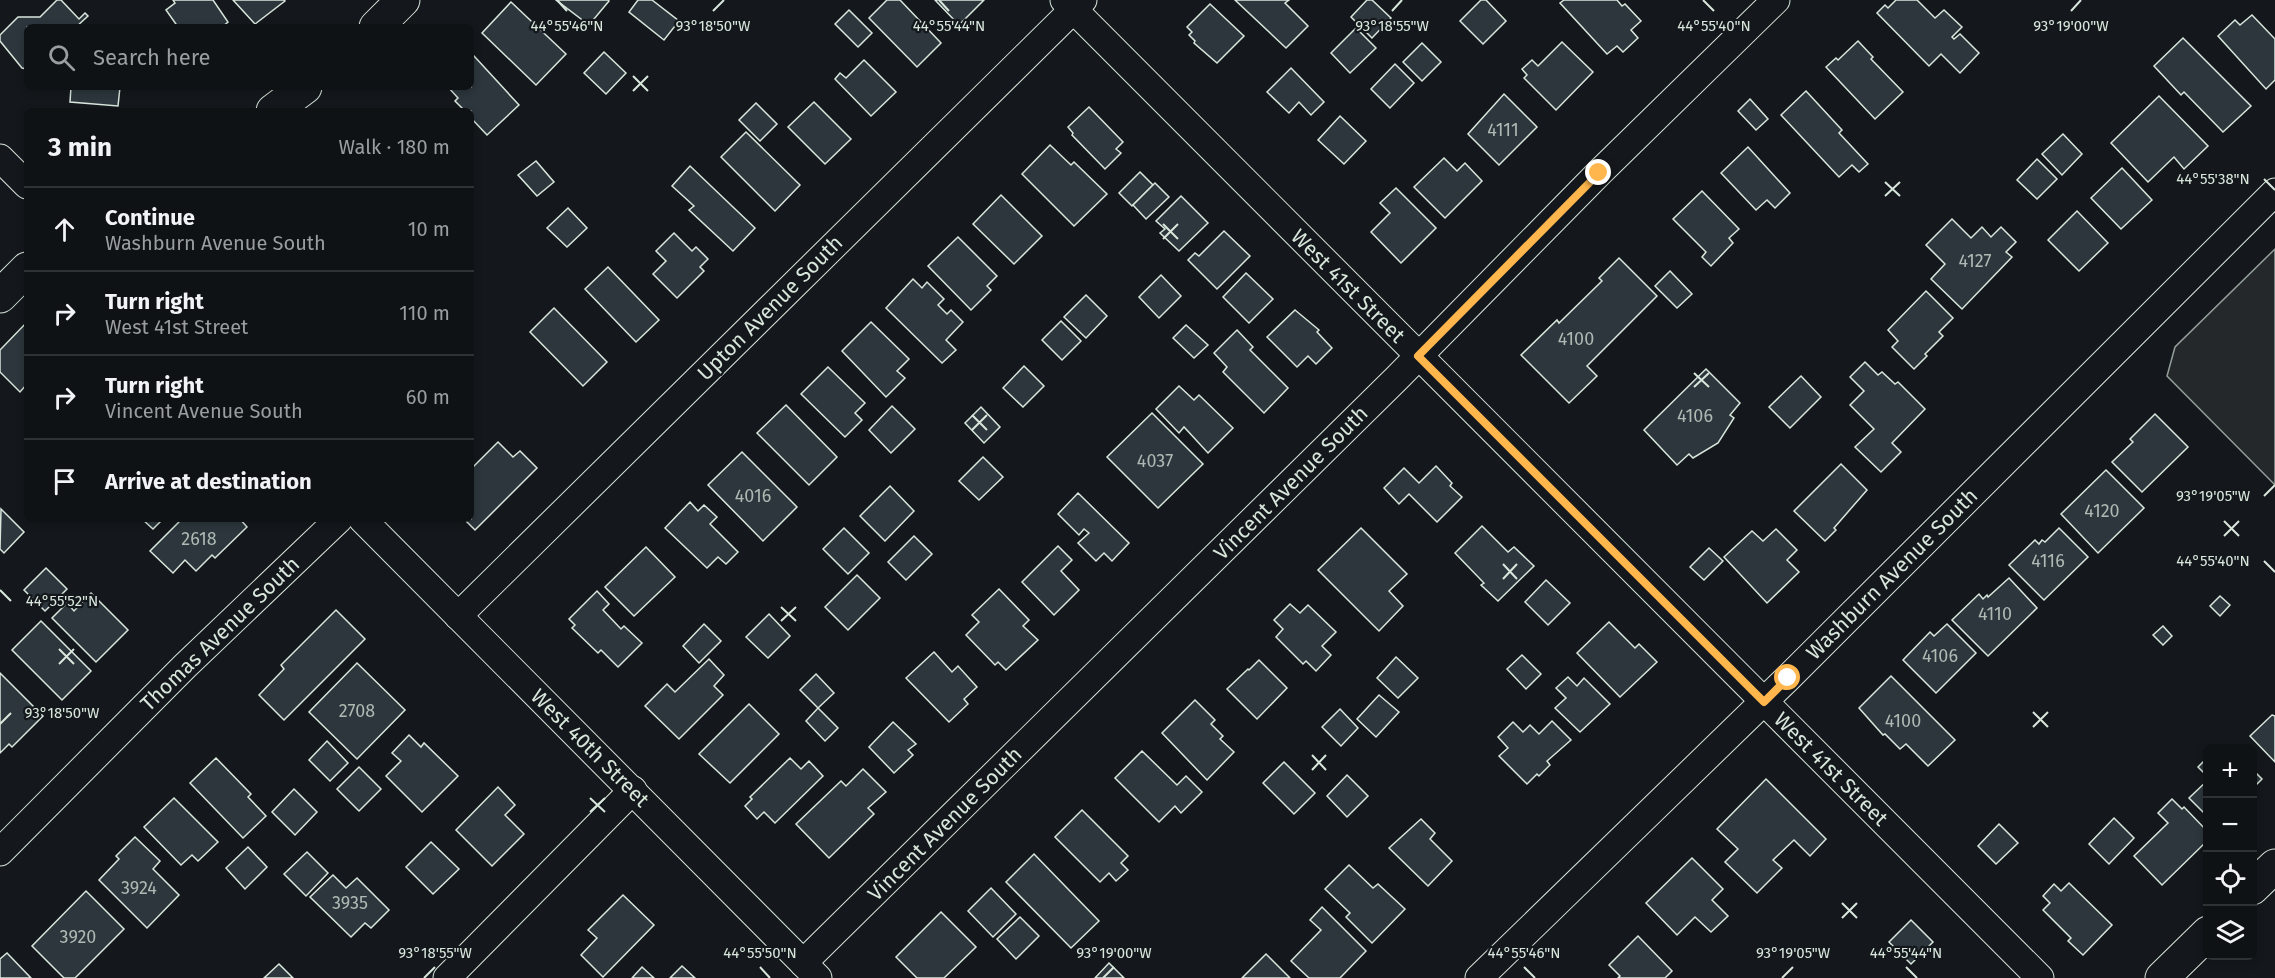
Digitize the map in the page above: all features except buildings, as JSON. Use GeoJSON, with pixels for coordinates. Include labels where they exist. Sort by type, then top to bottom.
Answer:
{"type":"FeatureCollection","features":[{"type":"Feature","properties":{"kind":"street"},"geometry":{"type":"LineString","coordinates":[[379,24],[403,0]]}},
{"type":"Feature","properties":{"kind":"street","name":"Vincent Avenue South"},"geometry":{"type":"LineString","coordinates":[[811,971],[1599,173],[1776,0]]}},
{"type":"Feature","properties":{"kind":"street","name":"West 41st Street"},"geometry":{"type":"LineString","coordinates":[[1073,3],[1096,34],[2040,978]]}},
{"type":"Feature","properties":{"kind":"street","name":"Upton Avenue South"},"geometry":{"type":"LineString","coordinates":[[458,616],[1073,3]]}},
{"type":"Feature","properties":{"kind":"street"},"geometry":{"type":"LineString","coordinates":[[277,108],[301,90]]}},
{"type":"Feature","properties":{"kind":"street"},"geometry":{"type":"LineString","coordinates":[[0,158],[24,182]]}},
{"type":"Feature","properties":{"kind":"street","name":"Washburn Avenue South"},"geometry":{"type":"LineString","coordinates":[[1479,978],[1764,702],[2275,192]]}},
{"type":"Feature","properties":{"kind":"street"},"geometry":{"type":"LineString","coordinates":[[0,296],[24,272]]}},
{"type":"Feature","properties":{"kind":"street","name":"Thomas Avenue South"},"geometry":{"type":"LineString","coordinates":[[0,852],[185,666],[336,522]]}},
{"type":"Feature","properties":{"kind":"street","name":"West 40th Street"},"geometry":{"type":"LineString","coordinates":[[365,522],[811,971]]}},
{"type":"Feature","properties":{"kind":"street"},"geometry":{"type":"LineString","coordinates":[[447,978],[633,790]]}},
{"type":"Feature","properties":{"kind":"street"},"geometry":{"type":"LineString","coordinates":[[2257,884],[2275,866]]}},
{"type":"Feature","properties":{"kind":"street"},"geometry":{"type":"LineString","coordinates":[[2162,978],[2203,938]]}},
{"type":"Feature","properties":{"kind":"shaded area"},"geometry":{"type":"Polygon","coordinates":[[[2275,249],[2275,485],[2167,376],[2175,347],[2275,249]]]}},
{"type":"Feature","properties":{"kind":"route"},"geometry":{"type":"LineString","coordinates":[[1599,173],[1418,356],[1764,702],[1788,678]]}}]}
